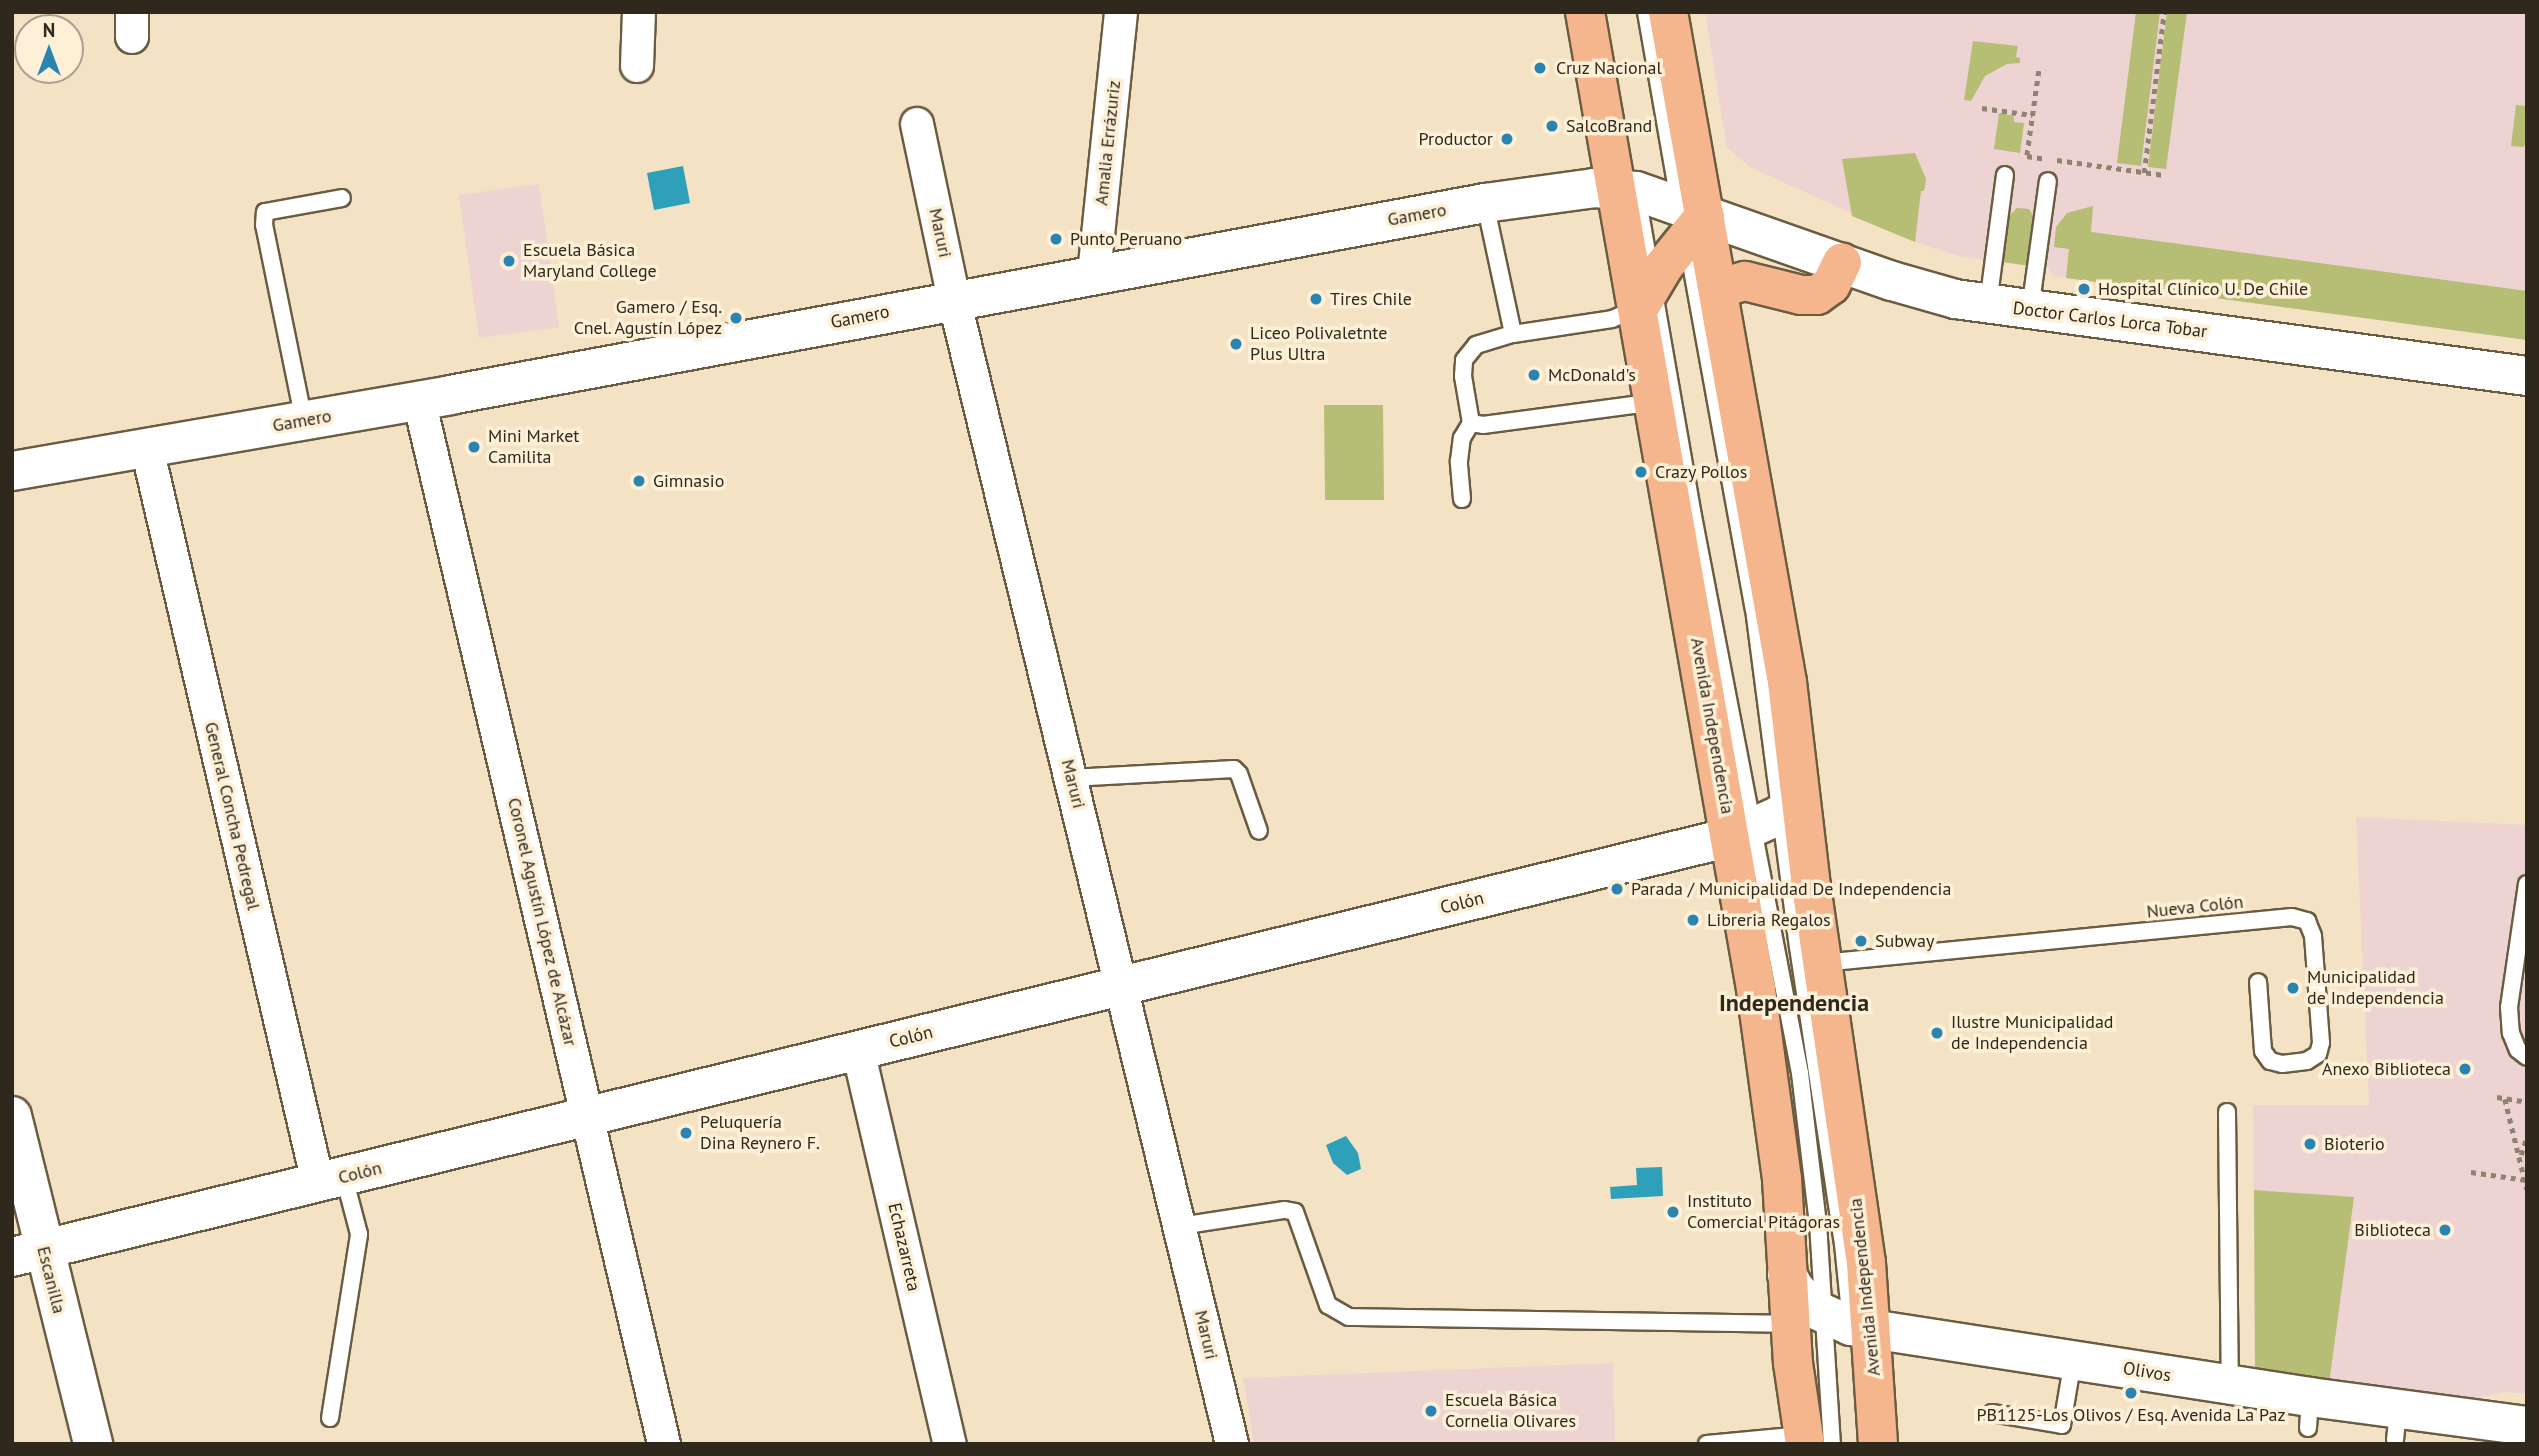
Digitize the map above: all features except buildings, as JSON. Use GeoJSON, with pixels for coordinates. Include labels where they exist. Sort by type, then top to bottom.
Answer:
{"type":"FeatureCollection","features":[{"type":"Feature","properties":{"kind":"main road","name":"Avenida Independencia"},"geometry":{"type":"LineString","coordinates":[[1585,12],[1629,186],[1646,295],[1655,402],[1765,827],[1822,963],[1866,1263],[1838,1328],[1813,1441]]}},
{"type":"Feature","properties":{"kind":"main road","name":"Avenida Independencia"},"geometry":{"type":"LineString","coordinates":[[1668,12],[1690,220],[1718,289],[1777,613],[1765,827],[1775,1121],[1787,1275],[1838,1328],[1878,1444]]}},
{"type":"Feature","properties":{"kind":"main road"},"geometry":{"type":"LineString","coordinates":[[1646,295],[1690,220]]}},
{"type":"Feature","properties":{"kind":"main road"},"geometry":{"type":"LineString","coordinates":[[1718,289],[1745,281],[1801,295],[1817,295],[1831,285],[1842,262]]}},
{"type":"Feature","properties":{"kind":"street"},"geometry":{"type":"LineString","coordinates":[[637,66],[639,12]]}},
{"type":"Feature","properties":{"kind":"street","name":"Amalia Errázuriz"},"geometry":{"type":"LineString","coordinates":[[1094,274],[1121,12]]}},
{"type":"Feature","properties":{"kind":"street","name":"Maruri"},"geometry":{"type":"LineString","coordinates":[[917,124],[954,299],[1232,1444]]}},
{"type":"Feature","properties":{"kind":"street","name":"Gamero"},"geometry":{"type":"LineString","coordinates":[[12,471],[304,421],[954,299],[1575,189],[1629,186],[1690,220]]}},
{"type":"Feature","properties":{"kind":"street","name":"Doctor Carlos Lorca Tobar"},"geometry":{"type":"LineString","coordinates":[[1690,220],[1842,262],[1923,291],[1988,304],[2527,376]]}},
{"type":"Feature","properties":{"kind":"street","name":"Coronel Agustín López de Alcázar"},"geometry":{"type":"LineString","coordinates":[[418,400],[664,1444]]}},
{"type":"Feature","properties":{"kind":"street","name":"General Concha Pedregal"},"geometry":{"type":"LineString","coordinates":[[146,448],[331,1180]]}},
{"type":"Feature","properties":{"kind":"street","name":"Colón"},"geometry":{"type":"LineString","coordinates":[[28,1253],[1765,827]]}},
{"type":"Feature","properties":{"kind":"street","name":"Echazarreta"},"geometry":{"type":"LineString","coordinates":[[858,1050],[950,1444]]}},
{"type":"Feature","properties":{"kind":"street","name":"Escanilla"},"geometry":{"type":"LineString","coordinates":[[12,1116],[28,1253],[93,1444]]}},
{"type":"Feature","properties":{"kind":"street","name":"Olivos"},"geometry":{"type":"LineString","coordinates":[[1838,1328],[2231,1385],[2309,1413],[2396,1425],[2527,1426]]}},
{"type":"Feature","properties":{"kind":"lane"},"geometry":{"type":"LineString","coordinates":[[1646,12],[1690,220],[1754,609],[1765,827],[1803,1096],[1816,1210],[1838,1328]]}},
{"type":"Feature","properties":{"kind":"lane"},"geometry":{"type":"LineString","coordinates":[[1988,304],[2005,176]]}},
{"type":"Feature","properties":{"kind":"lane"},"geometry":{"type":"LineString","coordinates":[[2030,310],[2048,181]]}},
{"type":"Feature","properties":{"kind":"lane"},"geometry":{"type":"LineString","coordinates":[[304,421],[264,225],[265,212],[342,198]]}},
{"type":"Feature","properties":{"kind":"lane"},"geometry":{"type":"LineString","coordinates":[[1485,203],[1513,334]]}},
{"type":"Feature","properties":{"kind":"lane"},"geometry":{"type":"LineString","coordinates":[[1462,499],[1458,461],[1462,438],[1471,423],[1463,376],[1464,360],[1476,345],[1513,334],[1612,319],[1646,295],[1696,530],[1765,827],[1836,1192],[1838,1328]]}},
{"type":"Feature","properties":{"kind":"lane"},"geometry":{"type":"LineString","coordinates":[[1471,423],[1483,425],[1655,402]]}},
{"type":"Feature","properties":{"kind":"lane"},"geometry":{"type":"LineString","coordinates":[[1071,778],[1234,769],[1239,774],[1259,831]]}},
{"type":"Feature","properties":{"kind":"lane"},"geometry":{"type":"LineString","coordinates":[[2527,884],[2509,1007],[2511,1033],[2518,1050],[2527,1057]]}},
{"type":"Feature","properties":{"kind":"lane","name":"Nueva Colón"},"geometry":{"type":"LineString","coordinates":[[1822,963],[2292,917],[2307,921],[2313,936],[2321,1043],[2318,1054],[2307,1061],[2270,1061],[2263,1051],[2258,982]]}},
{"type":"Feature","properties":{"kind":"lane"},"geometry":{"type":"LineString","coordinates":[[2227,1112],[2231,1385]]}},
{"type":"Feature","properties":{"kind":"lane"},"geometry":{"type":"LineString","coordinates":[[330,1418],[359,1234],[331,1180]]}},
{"type":"Feature","properties":{"kind":"lane"},"geometry":{"type":"LineString","coordinates":[[1180,1226],[1285,1210],[1295,1212],[1301,1220],[1328,1305],[1349,1317],[1838,1328]]}},
{"type":"Feature","properties":{"kind":"lane"},"geometry":{"type":"LineString","coordinates":[[1992,1413],[2062,1424],[2073,1360]]}},
{"type":"Feature","properties":{"kind":"lane"},"geometry":{"type":"LineString","coordinates":[[1707,1444],[1813,1441]]}},
{"type":"Feature","properties":{"kind":"path"},"geometry":{"type":"LineString","coordinates":[[2144,173],[2164,12]]}},
{"type":"Feature","properties":{"kind":"path"},"geometry":{"type":"LineString","coordinates":[[2039,71],[2027,156],[2164,176]]}},
{"type":"Feature","properties":{"kind":"path"},"geometry":{"type":"LineString","coordinates":[[1982,108],[2033,115]]}},
{"type":"Feature","properties":{"kind":"path"},"geometry":{"type":"LineString","coordinates":[[2497,1097],[2527,1102]]}},
{"type":"Feature","properties":{"kind":"path"},"geometry":{"type":"LineString","coordinates":[[2505,1099],[2527,1189]]}},
{"type":"Feature","properties":{"kind":"path"},"geometry":{"type":"LineString","coordinates":[[2520,1161],[2527,1136]]}},
{"type":"Feature","properties":{"kind":"path"},"geometry":{"type":"LineString","coordinates":[[2471,1172],[2526,1180]]}},
{"type":"Feature","properties":{"kind":"shaded area"},"geometry":{"type":"Polygon","coordinates":[[[1705,12],[2527,12],[2527,340],[2054,276],[2049,268],[1962,257],[1915,242],[1750,167],[1727,148],[1705,12]]]}},
{"type":"Feature","properties":{"kind":"shaded area","name":"Escuela Básica Maryland College"},"geometry":{"type":"Polygon","coordinates":[[[539,184],[559,327],[479,338],[459,195],[539,184]]]}},
{"type":"Feature","properties":{"kind":"shaded area"},"geometry":{"type":"Polygon","coordinates":[[[2356,817],[2527,825],[2527,1394],[2504,1392],[2452,1404],[2255,1372],[2253,1105],[2369,1105],[2356,817]]]}},
{"type":"Feature","properties":{"kind":"shaded area","name":"Escuela Básica Cornelia Olivares"},"geometry":{"type":"Polygon","coordinates":[[[1613,1363],[1615,1444],[1254,1444],[1243,1378],[1613,1363]]]}},
{"type":"Feature","properties":{"kind":"green space"},"geometry":{"type":"Polygon","coordinates":[[[2136,12],[2160,12],[2141,166],[2117,163],[2136,12]]]}},
{"type":"Feature","properties":{"kind":"green space"},"geometry":{"type":"Polygon","coordinates":[[[2167,12],[2187,12],[2166,169],[2148,167],[2167,12]]]}},
{"type":"Feature","properties":{"kind":"green space"},"geometry":{"type":"Polygon","coordinates":[[[1973,41],[2018,46],[2016,57],[2020,58],[2020,63],[2007,64],[1985,76],[1971,101],[1964,100],[1973,41]]]}},
{"type":"Feature","properties":{"kind":"green space"},"geometry":{"type":"Polygon","coordinates":[[[2516,105],[2527,106],[2527,144],[2523,147],[2511,146],[2516,105]]]}},
{"type":"Feature","properties":{"kind":"green space"},"geometry":{"type":"Polygon","coordinates":[[[1999,113],[2014,116],[2014,122],[2024,123],[2020,153],[1994,149],[1999,113]]]}},
{"type":"Feature","properties":{"kind":"green space"},"geometry":{"type":"Polygon","coordinates":[[[1915,153],[1926,179],[1924,191],[1921,191],[1915,242],[1852,216],[1842,159],[1915,153]]]}},
{"type":"Feature","properties":{"kind":"green space"},"geometry":{"type":"Polygon","coordinates":[[[2093,206],[2091,232],[2527,291],[2527,340],[2066,278],[2069,249],[2054,247],[2056,227],[2067,213],[2093,206]]]}},
{"type":"Feature","properties":{"kind":"green space"},"geometry":{"type":"Polygon","coordinates":[[[2017,208],[2029,209],[2036,221],[2030,266],[2002,262],[2008,217],[2017,208]]]}},
{"type":"Feature","properties":{"kind":"green space"},"geometry":{"type":"Polygon","coordinates":[[[1324,405],[1383,405],[1384,500],[1325,500],[1324,405]]]}},
{"type":"Feature","properties":{"kind":"green space"},"geometry":{"type":"Polygon","coordinates":[[[2254,1190],[2354,1197],[2329,1384],[2255,1372],[2254,1190]]]}},
{"type":"Feature","properties":{"kind":"water"},"geometry":{"type":"Polygon","coordinates":[[[683,166],[690,203],[654,210],[647,173],[683,166]]]}},
{"type":"Feature","properties":{"kind":"water"},"geometry":{"type":"Polygon","coordinates":[[[1346,1136],[1358,1153],[1361,1169],[1347,1175],[1333,1163],[1326,1145],[1346,1136]]]}},
{"type":"Feature","properties":{"kind":"water"},"geometry":{"type":"Polygon","coordinates":[[[1662,1167],[1663,1196],[1611,1199],[1610,1187],[1637,1185],[1636,1168],[1662,1167]]]}},
{"type":"Feature","properties":{"kind":"place","name":"Cruz Nacional"},"geometry":{"type":"Point","coordinates":[1540,68]}},
{"type":"Feature","properties":{"kind":"place","name":"SalcoBrand"},"geometry":{"type":"Point","coordinates":[1552,126]}},
{"type":"Feature","properties":{"kind":"place","name":"Productor"},"geometry":{"type":"Point","coordinates":[1507,139]}},
{"type":"Feature","properties":{"kind":"place","name":"Punto Peruano"},"geometry":{"type":"Point","coordinates":[1056,239]}},
{"type":"Feature","properties":{"kind":"place","name":"Escuela Básica Maryland College"},"geometry":{"type":"Point","coordinates":[509,261]}},
{"type":"Feature","properties":{"kind":"place","name":"Hospital Clínico U. De Chile"},"geometry":{"type":"Point","coordinates":[2084,289]}},
{"type":"Feature","properties":{"kind":"place","name":"Tires Chile"},"geometry":{"type":"Point","coordinates":[1316,299]}},
{"type":"Feature","properties":{"kind":"place","name":"Gamero / Esq. Cnel. Agustín López"},"geometry":{"type":"Point","coordinates":[736,318]}},
{"type":"Feature","properties":{"kind":"place","name":"Liceo Polivaletnte Plus Ultra"},"geometry":{"type":"Point","coordinates":[1236,344]}},
{"type":"Feature","properties":{"kind":"place","name":"McDonald's"},"geometry":{"type":"Point","coordinates":[1534,375]}},
{"type":"Feature","properties":{"kind":"place","name":"Mini Market Camilita"},"geometry":{"type":"Point","coordinates":[474,447]}},
{"type":"Feature","properties":{"kind":"place","name":"Crazy Pollos"},"geometry":{"type":"Point","coordinates":[1641,472]}},
{"type":"Feature","properties":{"kind":"place","name":"Gimnasio"},"geometry":{"type":"Point","coordinates":[639,481]}},
{"type":"Feature","properties":{"kind":"place","name":"Parada / Municipalidad De Independencia"},"geometry":{"type":"Point","coordinates":[1617,889]}},
{"type":"Feature","properties":{"kind":"place","name":"Libreria Regalos"},"geometry":{"type":"Point","coordinates":[1693,920]}},
{"type":"Feature","properties":{"kind":"place","name":"Subway"},"geometry":{"type":"Point","coordinates":[1861,941]}},
{"type":"Feature","properties":{"kind":"place","name":"Municipalidad de Independencia"},"geometry":{"type":"Point","coordinates":[2293,988]}},
{"type":"Feature","properties":{"kind":"place","name":"Ilustre Municipalidad de Independencia"},"geometry":{"type":"Point","coordinates":[1937,1033]}},
{"type":"Feature","properties":{"kind":"place","name":"Anexo Biblioteca"},"geometry":{"type":"Point","coordinates":[2465,1069]}},
{"type":"Feature","properties":{"kind":"place","name":"Peluquería Dina Reynero F."},"geometry":{"type":"Point","coordinates":[686,1133]}},
{"type":"Feature","properties":{"kind":"place","name":"Bioterio"},"geometry":{"type":"Point","coordinates":[2310,1144]}},
{"type":"Feature","properties":{"kind":"place","name":"Instituto Comercial Pitágoras"},"geometry":{"type":"Point","coordinates":[1673,1212]}},
{"type":"Feature","properties":{"kind":"place","name":"Biblioteca"},"geometry":{"type":"Point","coordinates":[2445,1230]}},
{"type":"Feature","properties":{"kind":"place","name":"PB1125-Los Olivos / Esq. Avenida La Paz"},"geometry":{"type":"Point","coordinates":[2131,1393]}},
{"type":"Feature","properties":{"kind":"place","name":"Escuela Básica Cornelia Olivares"},"geometry":{"type":"Point","coordinates":[1431,1411]}},
{"type":"Feature","properties":{"kind":"district","name":"Independencia"},"geometry":{"type":"Point","coordinates":[1794,1003]}}]}
